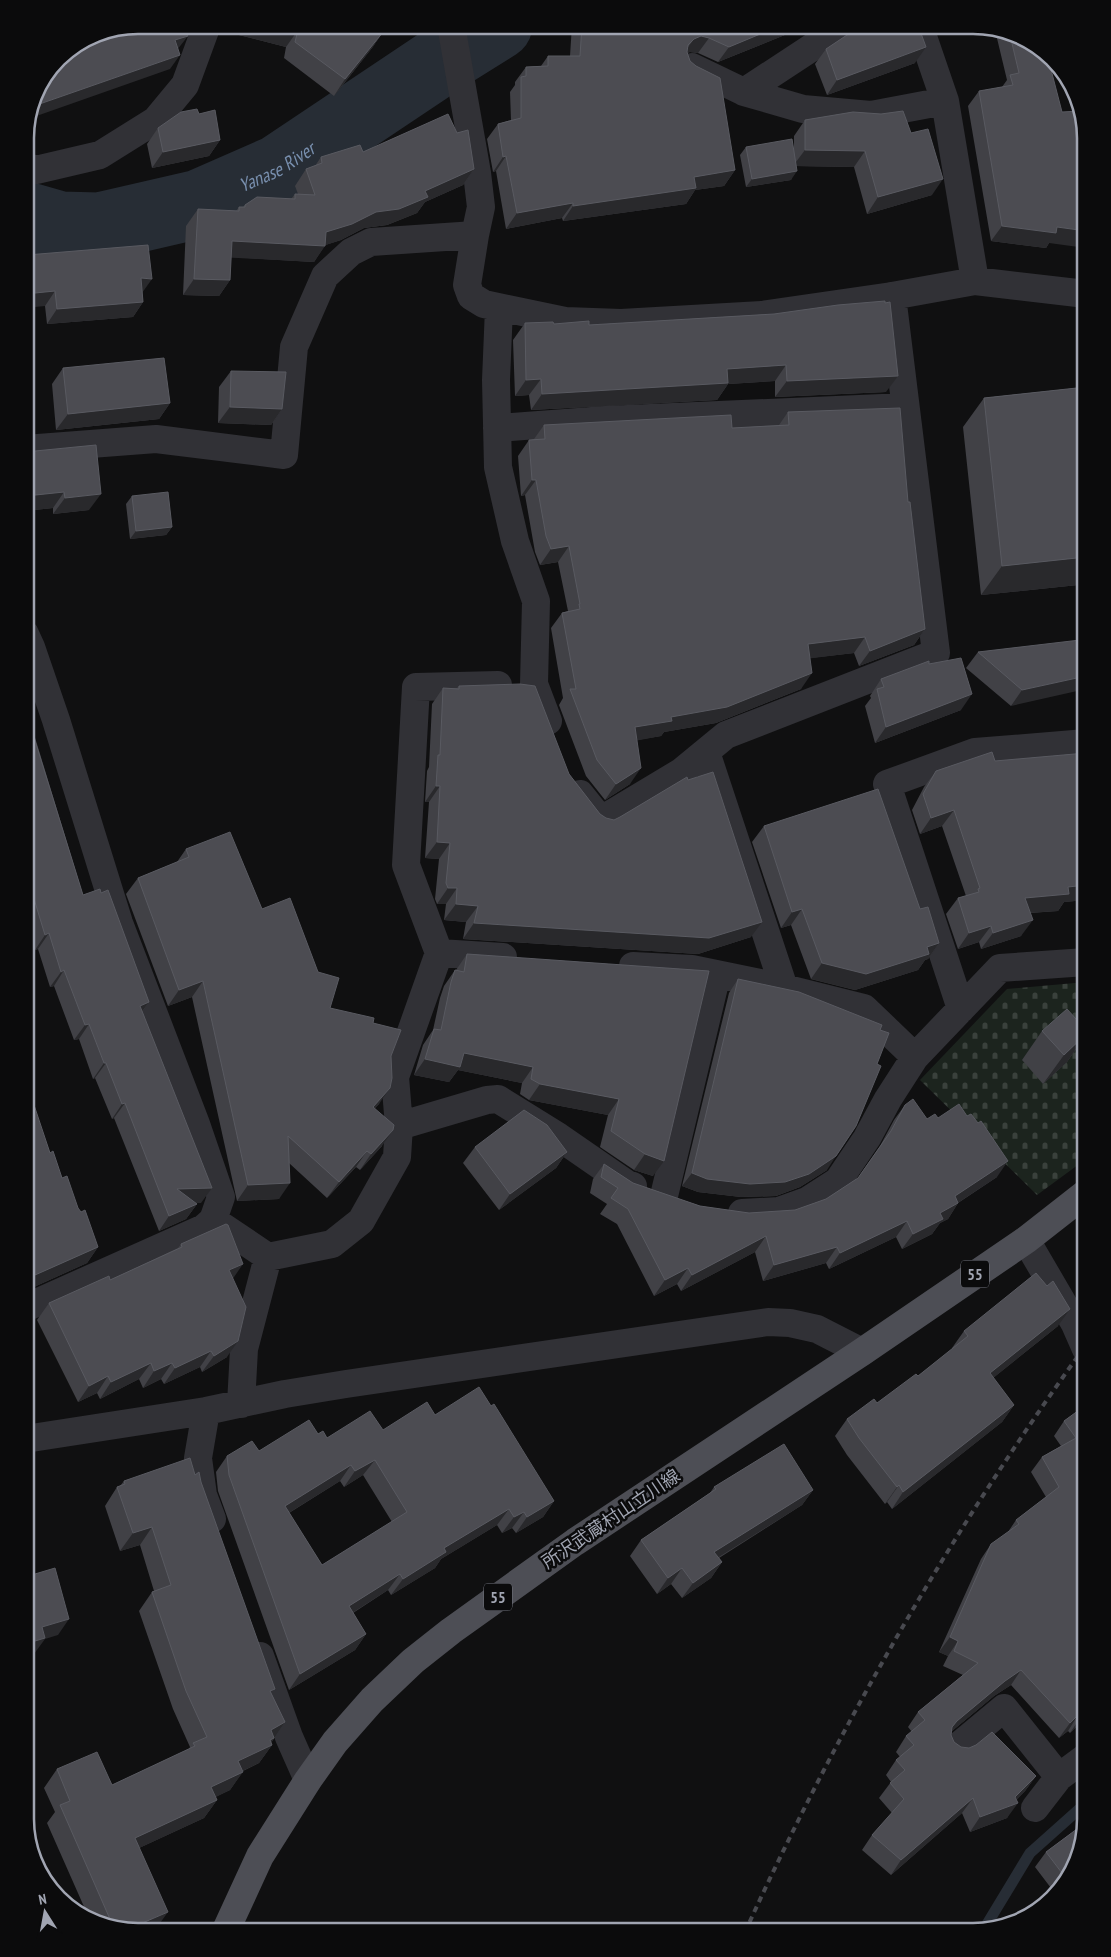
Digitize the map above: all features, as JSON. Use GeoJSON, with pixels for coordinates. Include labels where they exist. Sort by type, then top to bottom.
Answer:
{"type":"FeatureCollection","features":[{"type":"Feature","properties":{"kind":"main road","name":"所沢武蔵村山立川線"},"geometry":{"type":"LineString","coordinates":[[228,1923],[260,1856],[308,1780],[335,1742],[372,1700],[413,1661],[451,1631],[575,1542],[862,1352],[1026,1240],[1077,1200]]}},
{"type":"Feature","properties":{"kind":"street"},"geometry":{"type":"LineString","coordinates":[[34,169],[100,156],[156,120],[185,85],[204,34]]}},
{"type":"Feature","properties":{"kind":"street"},"geometry":{"type":"LineString","coordinates":[[453,34],[459,65],[459,79],[478,173],[481,207],[467,285],[471,296],[484,304],[565,321],[621,323],[762,315],[892,296],[974,281],[1077,293]]}},
{"type":"Feature","properties":{"kind":"street"},"geometry":{"type":"LineString","coordinates":[[744,92],[832,34]]}},
{"type":"Feature","properties":{"kind":"street"},"geometry":{"type":"LineString","coordinates":[[922,34],[945,102],[974,281]]}},
{"type":"Feature","properties":{"kind":"street"},"geometry":{"type":"LineString","coordinates":[[692,67],[744,92],[803,109],[871,115],[945,102]]}},
{"type":"Feature","properties":{"kind":"street"},"geometry":{"type":"LineString","coordinates":[[34,448],[156,439],[284,455],[294,347],[326,276],[351,252],[371,242],[475,235]]}},
{"type":"Feature","properties":{"kind":"street"},"geometry":{"type":"LineString","coordinates":[[568,775],[572,784],[601,820],[681,772],[726,735],[936,654],[892,296]]}},
{"type":"Feature","properties":{"kind":"street"},"geometry":{"type":"LineString","coordinates":[[499,308],[496,380],[498,467],[515,541],[536,601],[534,684],[558,748]]}},
{"type":"Feature","properties":{"kind":"street"},"geometry":{"type":"LineString","coordinates":[[497,428],[606,420],[905,407]]}},
{"type":"Feature","properties":{"kind":"street"},"geometry":{"type":"LineString","coordinates":[[34,656],[56,720],[118,923],[196,1124],[221,1197],[212,1220],[204,1228],[34,1304]]}},
{"type":"Feature","properties":{"kind":"street"},"geometry":{"type":"LineString","coordinates":[[212,1220],[268,1258],[332,1244],[361,1221],[397,1157],[399,1126],[395,1077],[439,953],[406,865],[416,687],[534,684]]}},
{"type":"Feature","properties":{"kind":"street"},"geometry":{"type":"LineString","coordinates":[[961,1008],[887,784],[975,752],[1077,744]]}},
{"type":"Feature","properties":{"kind":"street"},"geometry":{"type":"LineString","coordinates":[[706,752],[784,988]]}},
{"type":"Feature","properties":{"kind":"street"},"geometry":{"type":"LineString","coordinates":[[439,953],[526,959]]}},
{"type":"Feature","properties":{"kind":"street"},"geometry":{"type":"LineString","coordinates":[[722,1211],[740,1213],[779,1211],[807,1201],[838,1181],[867,1138],[914,1057],[1000,968],[1077,963]]}},
{"type":"Feature","properties":{"kind":"street"},"geometry":{"type":"LineString","coordinates":[[604,964],[692,969],[784,988],[864,1008],[914,1057]]}},
{"type":"Feature","properties":{"kind":"street"},"geometry":{"type":"LineString","coordinates":[[399,1126],[487,1100],[498,1099],[560,1137],[627,1184],[675,1200],[717,974]]}},
{"type":"Feature","properties":{"kind":"street"},"geometry":{"type":"LineString","coordinates":[[1026,1240],[1077,1326]]}},
{"type":"Feature","properties":{"kind":"street"},"geometry":{"type":"LineString","coordinates":[[241,1404],[244,1349],[268,1258]]}},
{"type":"Feature","properties":{"kind":"street"},"geometry":{"type":"LineString","coordinates":[[34,1437],[206,1411],[285,1394],[346,1384],[768,1322],[790,1323],[817,1329],[862,1352]]}},
{"type":"Feature","properties":{"kind":"street"},"geometry":{"type":"LineString","coordinates":[[206,1411],[198,1458],[203,1495],[220,1541]]}},
{"type":"Feature","properties":{"kind":"street"},"geometry":{"type":"LineString","coordinates":[[253,1634],[289,1737],[308,1780]]}},
{"type":"Feature","properties":{"kind":"street"},"geometry":{"type":"LineString","coordinates":[[956,1748],[1004,1708],[1059,1777]]}},
{"type":"Feature","properties":{"kind":"street"},"geometry":{"type":"LineString","coordinates":[[1035,1808],[1059,1777],[1077,1764]]}},
{"type":"Feature","properties":{"kind":"green space"},"geometry":{"type":"Polygon","coordinates":[[[1077,983],[1077,1166],[1037,1195],[920,1080],[1007,989],[1077,983]]]}},
{"type":"Feature","properties":{"kind":"building"},"geometry":{"type":"Polygon","coordinates":[[[138,34],[187,34],[188,36],[175,40],[180,55],[40,104],[48,86],[64,64],[86,48],[105,39],[138,34]]]}},
{"type":"Feature","properties":{"kind":"building"},"geometry":{"type":"Polygon","coordinates":[[[297,34],[381,34],[345,79],[295,42],[297,34]]]}},
{"type":"Feature","properties":{"kind":"building"},"geometry":{"type":"Polygon","coordinates":[[[581,34],[760,34],[729,47],[701,36],[694,39],[688,45],[687,52],[690,61],[720,78],[735,170],[694,177],[696,188],[573,206],[573,203],[517,213],[506,156],[503,157],[498,124],[521,118],[521,77],[526,76],[526,67],[548,66],[548,56],[580,56],[581,34]]]}},
{"type":"Feature","properties":{"kind":"building"},"geometry":{"type":"Polygon","coordinates":[[[848,34],[921,34],[926,47],[837,80],[826,49],[848,34]]]}},
{"type":"Feature","properties":{"kind":"building"},"geometry":{"type":"Polygon","coordinates":[[[1012,42],[1031,51],[1051,69],[1062,112],[1074,111],[1077,138],[1077,230],[1057,227],[1056,233],[1002,226],[979,91],[1013,85],[1010,75],[1019,73],[1012,42]]]}},
{"type":"Feature","properties":{"kind":"building"},"geometry":{"type":"Polygon","coordinates":[[[197,109],[199,114],[215,110],[220,140],[163,152],[158,128],[181,112],[197,109]]]}},
{"type":"Feature","properties":{"kind":"building"},"geometry":{"type":"Polygon","coordinates":[[[903,111],[911,133],[928,129],[943,179],[878,197],[865,151],[805,150],[805,120],[853,112],[881,114],[903,111]]]}},
{"type":"Feature","properties":{"kind":"building"},"geometry":{"type":"Polygon","coordinates":[[[448,114],[457,133],[468,130],[474,169],[425,191],[428,197],[399,209],[376,212],[352,224],[326,232],[325,246],[232,241],[230,280],[194,279],[198,209],[239,211],[239,207],[245,207],[245,205],[257,197],[295,199],[295,194],[315,195],[306,169],[322,163],[321,157],[360,145],[363,152],[448,114]]]}},
{"type":"Feature","properties":{"kind":"building"},"geometry":{"type":"Polygon","coordinates":[[[792,139],[797,171],[752,179],[746,147],[792,139]]]}},
{"type":"Feature","properties":{"kind":"building"},"geometry":{"type":"Polygon","coordinates":[[[148,245],[152,279],[141,278],[143,302],[57,309],[55,291],[34,293],[34,254],[148,245]]]}},
{"type":"Feature","properties":{"kind":"building"},"geometry":{"type":"Polygon","coordinates":[[[885,301],[885,303],[890,302],[898,376],[787,381],[786,365],[727,369],[728,383],[542,394],[541,379],[526,380],[525,323],[553,322],[554,324],[589,321],[589,325],[774,314],[885,301]]]}},
{"type":"Feature","properties":{"kind":"building"},"geometry":{"type":"Polygon","coordinates":[[[164,358],[170,403],[68,414],[63,368],[164,358]]]}},
{"type":"Feature","properties":{"kind":"building"},"geometry":{"type":"Polygon","coordinates":[[[231,371],[286,372],[282,409],[230,407],[231,371]]]}},
{"type":"Feature","properties":{"kind":"building"},"geometry":{"type":"Polygon","coordinates":[[[1077,388],[1077,558],[1002,566],[984,398],[1077,388]]]}},
{"type":"Feature","properties":{"kind":"building"},"geometry":{"type":"Polygon","coordinates":[[[900,408],[908,502],[910,502],[925,629],[870,651],[865,637],[808,644],[812,673],[727,707],[671,717],[672,721],[635,727],[641,768],[616,784],[597,760],[570,689],[576,689],[562,613],[580,609],[580,604],[569,546],[551,549],[546,536],[536,480],[532,480],[529,440],[545,439],[544,425],[731,415],[732,428],[789,425],[788,412],[900,408]]]}},
{"type":"Feature","properties":{"kind":"building"},"geometry":{"type":"Polygon","coordinates":[[[96,445],[101,494],[65,498],[64,492],[34,495],[34,451],[96,445]]]}},
{"type":"Feature","properties":{"kind":"building"},"geometry":{"type":"Polygon","coordinates":[[[168,492],[172,527],[136,531],[132,496],[168,492]]]}},
{"type":"Feature","properties":{"kind":"building"},"geometry":{"type":"Polygon","coordinates":[[[1077,640],[1077,678],[1022,690],[978,652],[1077,640]]]}},
{"type":"Feature","properties":{"kind":"building"},"geometry":{"type":"Polygon","coordinates":[[[961,658],[972,694],[886,727],[877,689],[884,687],[881,679],[929,661],[929,664],[961,658]]]}},
{"type":"Feature","properties":{"kind":"building"},"geometry":{"type":"Polygon","coordinates":[[[520,684],[535,686],[569,774],[600,814],[606,818],[614,820],[620,817],[687,777],[688,780],[713,772],[762,922],[709,938],[474,923],[478,906],[456,904],[457,888],[448,888],[446,883],[450,843],[437,842],[440,786],[436,786],[438,755],[440,755],[443,688],[459,689],[459,686],[520,684]]]}},
{"type":"Feature","properties":{"kind":"building"},"geometry":{"type":"Polygon","coordinates":[[[34,737],[83,895],[100,889],[101,893],[108,890],[149,1002],[140,1006],[212,1188],[177,1189],[197,1204],[169,1216],[125,1103],[122,1104],[89,1024],[85,1025],[64,970],[61,972],[49,933],[45,935],[34,899],[34,737]]]}},
{"type":"Feature","properties":{"kind":"building"},"geometry":{"type":"Polygon","coordinates":[[[992,752],[995,761],[1077,754],[1077,886],[1068,887],[1069,894],[1025,898],[1033,920],[993,933],[991,926],[969,933],[958,898],[979,892],[978,889],[980,888],[954,810],[931,818],[923,794],[936,771],[992,752]]]}},
{"type":"Feature","properties":{"kind":"building"},"geometry":{"type":"Polygon","coordinates":[[[878,789],[920,909],[928,907],[939,943],[927,947],[929,954],[866,974],[822,963],[802,909],[792,912],[764,826],[878,789]]]}},
{"type":"Feature","properties":{"kind":"building"},"geometry":{"type":"Polygon","coordinates":[[[230,832],[262,909],[290,898],[318,972],[339,978],[330,1008],[374,1018],[373,1023],[401,1030],[391,1056],[392,1078],[390,1088],[373,1107],[394,1125],[393,1130],[371,1154],[367,1151],[339,1182],[288,1136],[290,1183],[248,1185],[203,981],[179,990],[138,878],[189,857],[186,849],[230,832]]]}},
{"type":"Feature","properties":{"kind":"building"},"geometry":{"type":"Polygon","coordinates":[[[467,954],[709,971],[664,1161],[645,1154],[611,1131],[619,1099],[540,1084],[531,1079],[533,1067],[464,1053],[460,1067],[425,1059],[434,1029],[441,1030],[455,970],[464,972],[467,954]]]}},
{"type":"Feature","properties":{"kind":"building"},"geometry":{"type":"Polygon","coordinates":[[[738,979],[799,992],[882,1025],[880,1030],[889,1033],[877,1064],[881,1066],[856,1126],[836,1156],[809,1174],[785,1182],[750,1184],[707,1179],[692,1173],[738,979]]]}},
{"type":"Feature","properties":{"kind":"building"},"geometry":{"type":"Polygon","coordinates":[[[1067,1009],[1077,1020],[1077,1043],[1064,1055],[1042,1031],[1067,1009]]]}},
{"type":"Feature","properties":{"kind":"building"},"geometry":{"type":"Polygon","coordinates":[[[913,1099],[927,1119],[935,1114],[938,1118],[959,1104],[967,1116],[971,1114],[978,1123],[981,1121],[1008,1161],[955,1196],[958,1203],[940,1213],[943,1219],[913,1234],[907,1221],[840,1253],[837,1247],[774,1265],[766,1236],[692,1275],[688,1268],[665,1280],[628,1209],[611,1198],[618,1188],[601,1177],[604,1164],[633,1183],[700,1206],[749,1213],[795,1210],[826,1199],[858,1178],[891,1131],[905,1105],[913,1099]]]}},
{"type":"Feature","properties":{"kind":"building"},"geometry":{"type":"Polygon","coordinates":[[[34,1105],[50,1153],[53,1151],[62,1178],[67,1176],[78,1208],[81,1212],[85,1210],[98,1247],[35,1275],[34,1105]]]}},
{"type":"Feature","properties":{"kind":"building"},"geometry":{"type":"Polygon","coordinates":[[[524,1110],[547,1125],[567,1152],[510,1194],[475,1147],[524,1110]]]}},
{"type":"Feature","properties":{"kind":"building"},"geometry":{"type":"Polygon","coordinates":[[[226,1224],[243,1264],[229,1270],[246,1307],[238,1341],[214,1356],[211,1351],[175,1368],[172,1363],[154,1371],[151,1363],[111,1382],[108,1376],[89,1386],[49,1303],[109,1276],[110,1280],[182,1247],[181,1244],[226,1224]]]}},
{"type":"Feature","properties":{"kind":"building"},"geometry":{"type":"Polygon","coordinates":[[[1036,1273],[1047,1286],[1053,1281],[1070,1309],[990,1373],[1014,1405],[903,1492],[859,1438],[847,1419],[874,1399],[877,1403],[916,1374],[918,1376],[968,1336],[964,1331],[1036,1273]]]}},
{"type":"Feature","properties":{"kind":"building"},"geometry":{"type":"Polygon","coordinates":[[[479,1387],[491,1406],[494,1404],[554,1501],[527,1517],[524,1512],[514,1517],[509,1509],[444,1548],[446,1552],[403,1579],[400,1574],[349,1606],[366,1634],[300,1674],[229,1475],[227,1456],[252,1441],[259,1451],[309,1420],[318,1434],[323,1431],[327,1438],[370,1411],[383,1430],[427,1402],[435,1415],[479,1387]],[[375,1460],[355,1471],[351,1465],[285,1506],[322,1565],[407,1512],[375,1460]]]}},
{"type":"Feature","properties":{"kind":"building"},"geometry":{"type":"Polygon","coordinates":[[[1077,1412],[1077,1716],[1070,1723],[1021,1670],[1005,1681],[957,1721],[952,1727],[951,1735],[954,1742],[961,1747],[969,1748],[976,1745],[992,1732],[1036,1776],[1015,1797],[1018,1803],[980,1817],[973,1798],[901,1860],[872,1835],[904,1799],[890,1783],[905,1770],[896,1760],[914,1745],[906,1736],[925,1720],[918,1712],[978,1663],[954,1651],[958,1641],[950,1637],[991,1544],[1019,1524],[1016,1520],[1059,1487],[1042,1457],[1076,1438],[1064,1421],[1077,1412]]]}},
{"type":"Feature","properties":{"kind":"building"},"geometry":{"type":"Polygon","coordinates":[[[784,1444],[813,1490],[714,1552],[722,1562],[693,1583],[682,1568],[668,1578],[641,1540],[716,1489],[714,1487],[784,1444]]]}},
{"type":"Feature","properties":{"kind":"building"},"geometry":{"type":"Polygon","coordinates":[[[190,1458],[195,1475],[199,1472],[275,1689],[270,1691],[285,1722],[271,1730],[274,1738],[270,1740],[272,1745],[238,1761],[243,1772],[211,1787],[217,1800],[135,1838],[168,1912],[142,1923],[110,1919],[60,1805],[70,1801],[57,1769],[97,1752],[112,1785],[195,1746],[193,1743],[207,1737],[186,1691],[152,1592],[171,1585],[152,1527],[133,1533],[117,1487],[125,1484],[124,1481],[190,1458]]]}},
{"type":"Feature","properties":{"kind":"building"},"geometry":{"type":"Polygon","coordinates":[[[55,1568],[69,1619],[42,1627],[45,1638],[34,1641],[34,1574],[55,1568]]]}},
{"type":"Feature","properties":{"kind":"building"},"geometry":{"type":"Polygon","coordinates":[[[1076,1830],[1074,1846],[1062,1873],[1046,1852],[1076,1830]]]}},
{"type":"Feature","properties":{"kind":"waterway","name":"Yanase River"},"geometry":{"type":"LineString","coordinates":[[34,219],[60,226],[99,227],[199,204],[279,169],[484,34]]}},
{"type":"Feature","properties":{"kind":"waterway"},"geometry":{"type":"LineString","coordinates":[[988,1922],[1030,1853],[1077,1811]]}},
{"type":"Feature","properties":{"kind":"railway"},"geometry":{"type":"LineString","coordinates":[[749,1923],[819,1779],[901,1630],[944,1557],[990,1485],[1077,1358]]}}]}
